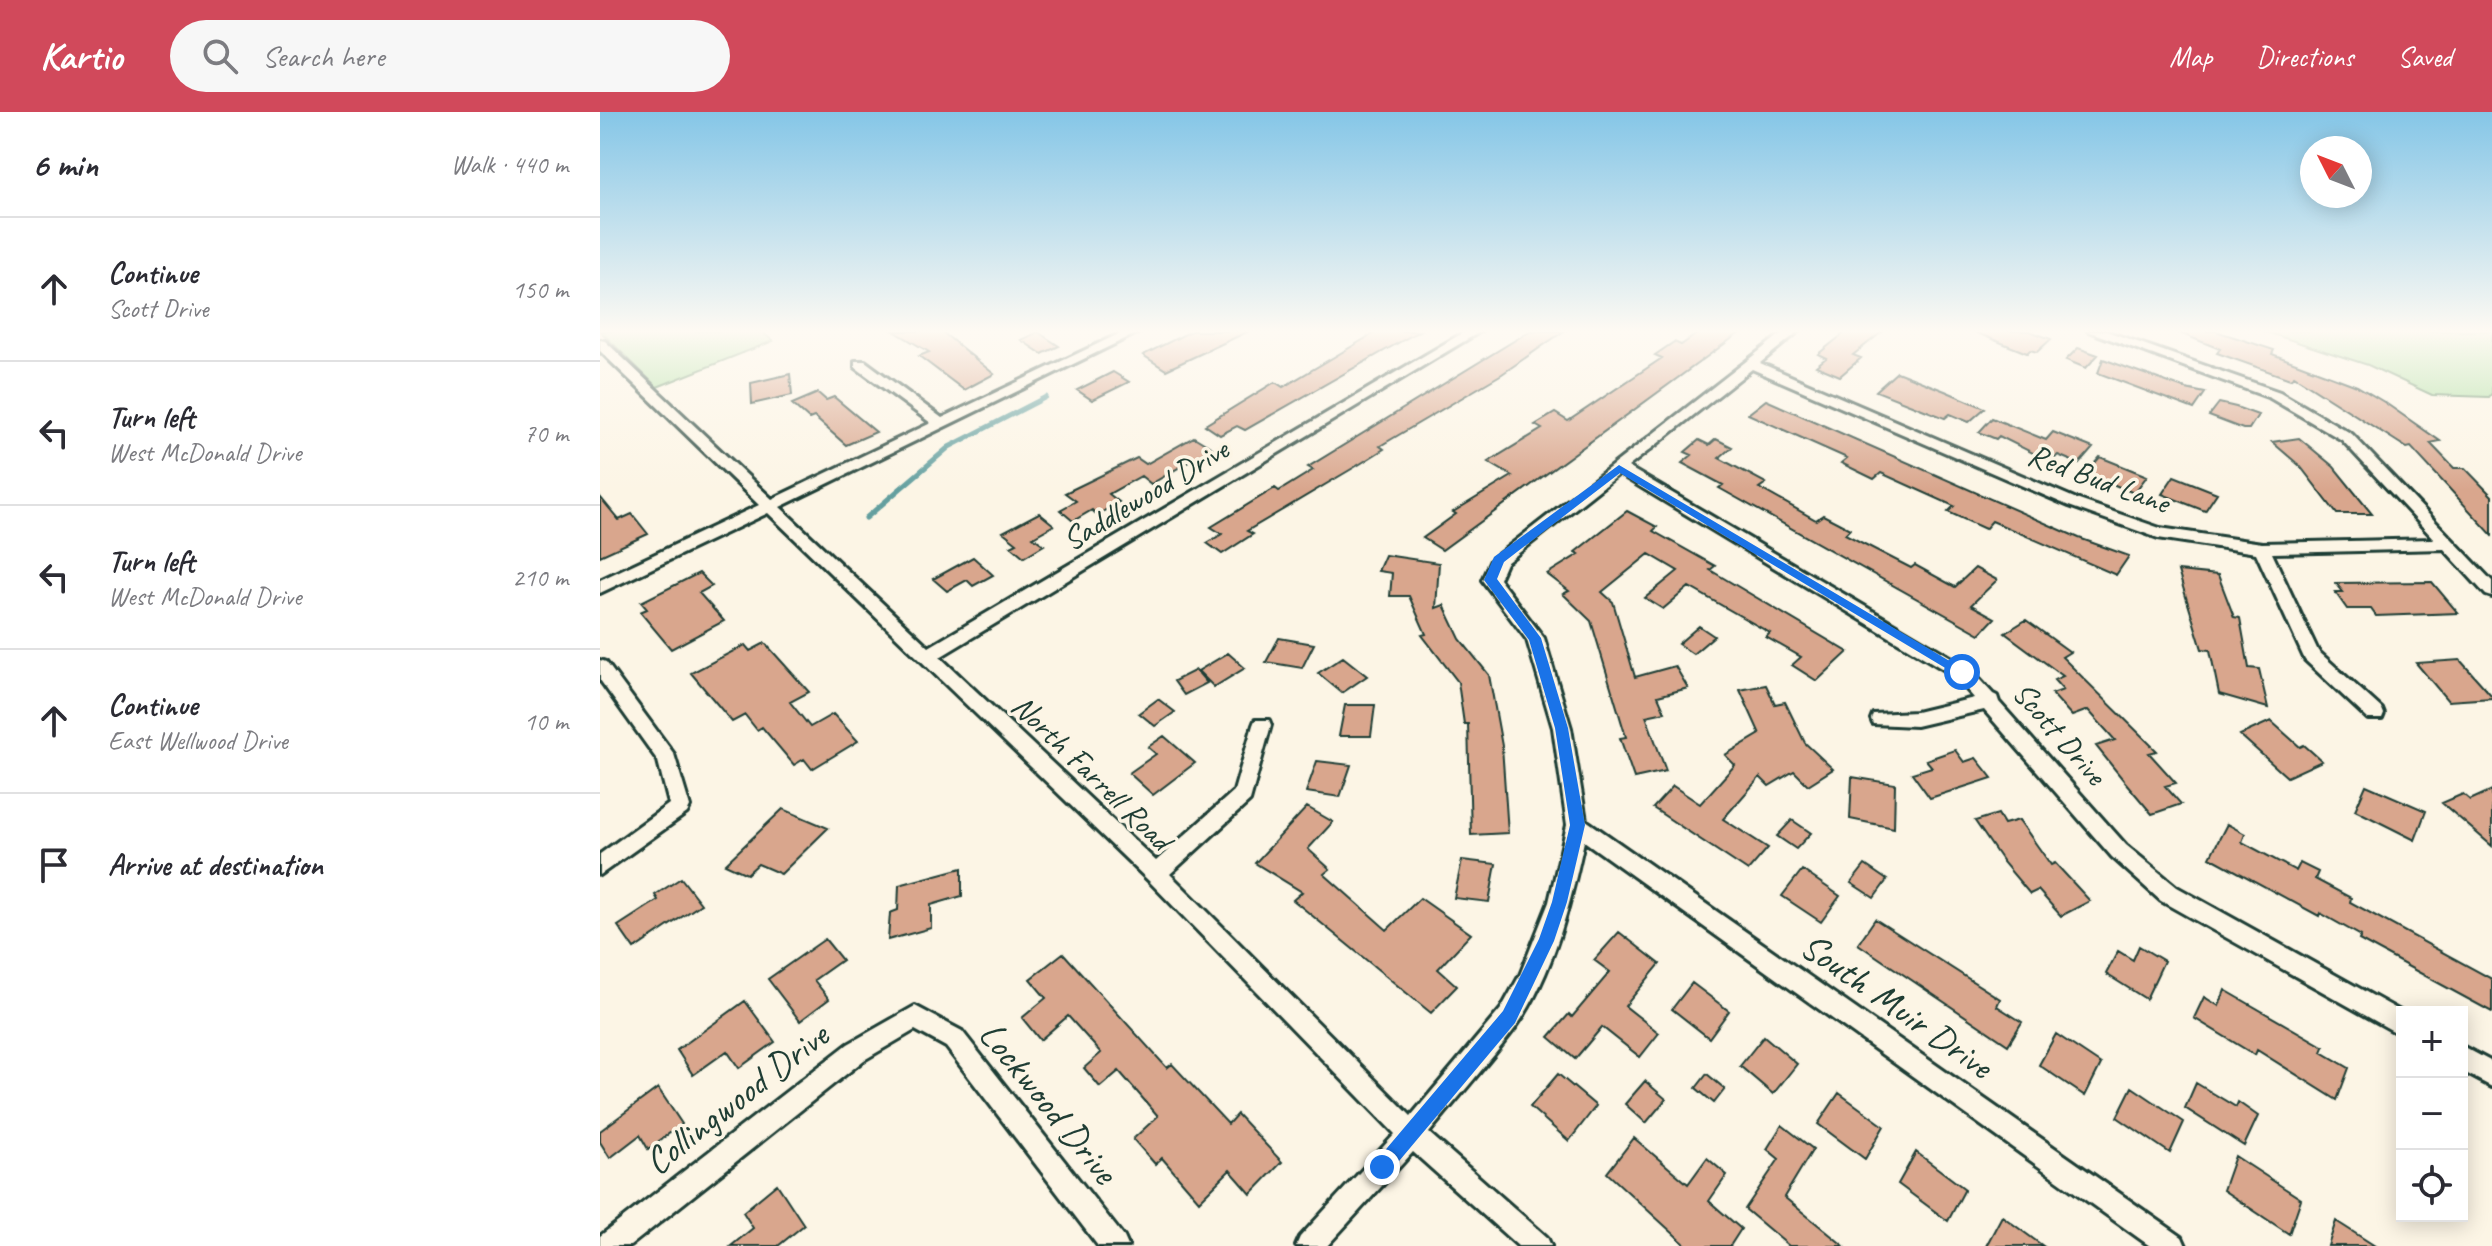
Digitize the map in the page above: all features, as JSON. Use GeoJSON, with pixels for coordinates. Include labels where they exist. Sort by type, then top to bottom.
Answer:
{"type":"FeatureCollection","features":[{"type":"Feature","properties":{"kind":"street","name":"North Farrell Road"},"geometry":{"type":"LineString","coordinates":[[642,384],[1156,874],[1412,1134],[1538,1246]]}},
{"type":"Feature","properties":{"kind":"street"},"geometry":{"type":"LineString","coordinates":[[887,384],[941,424]]}},
{"type":"Feature","properties":{"kind":"street"},"geometry":{"type":"LineString","coordinates":[[600,587],[1024,384]]}},
{"type":"Feature","properties":{"kind":"street","name":"Saddlewood Drive"},"geometry":{"type":"LineString","coordinates":[[927,656],[1386,384]]}},
{"type":"Feature","properties":{"kind":"street"},"geometry":{"type":"LineString","coordinates":[[1309,1246],[1412,1134],[1486,1047],[1529,981],[1560,902],[1577,825],[1562,728],[1535,638],[1490,580],[1499,560],[1726,384]]}},
{"type":"Feature","properties":{"kind":"street","name":"Red Bud Lane"},"geometry":{"type":"LineString","coordinates":[[1797,384],[2074,503],[2158,533],[2262,548],[2450,544]]}},
{"type":"Feature","properties":{"kind":"street"},"geometry":{"type":"LineString","coordinates":[[2244,384],[2275,395],[2347,437],[2492,591]]}},
{"type":"Feature","properties":{"kind":"street","name":"Scott Drive"},"geometry":{"type":"LineString","coordinates":[[1619,468],[1962,672],[1991,701],[2119,851],[2169,894],[2396,1022]]}},
{"type":"Feature","properties":{"kind":"street"},"geometry":{"type":"LineString","coordinates":[[2262,548],[2311,655],[2375,714]]}},
{"type":"Feature","properties":{"kind":"street"},"geometry":{"type":"LineString","coordinates":[[600,667],[667,759],[680,807],[600,866]]}},
{"type":"Feature","properties":{"kind":"street"},"geometry":{"type":"LineString","coordinates":[[1880,719],[1916,719],[1991,701]]}},
{"type":"Feature","properties":{"kind":"street"},"geometry":{"type":"LineString","coordinates":[[1156,874],[1243,795],[1262,725]]}},
{"type":"Feature","properties":{"kind":"street","name":"South Muir Drive"},"geometry":{"type":"LineString","coordinates":[[1577,825],[2173,1246]]}},
{"type":"Feature","properties":{"kind":"street","name":"Collingwood Drive"},"geometry":{"type":"LineString","coordinates":[[609,1246],[856,1052],[915,1017]]}},
{"type":"Feature","properties":{"kind":"street","name":"Lockwood Drive"},"geometry":{"type":"LineString","coordinates":[[915,1017],[954,1039],[1115,1246]]}},
{"type":"Feature","properties":{"kind":"street"},"geometry":{"type":"LineString","coordinates":[[2468,1061],[2492,1075]]}},
{"type":"Feature","properties":{"kind":"green space"},"geometry":{"type":"Polygon","coordinates":[[[2408,384],[2492,384],[2489,397],[2432,395],[2408,384]]]}},
{"type":"Feature","properties":{"kind":"building"},"geometry":{"type":"Polygon","coordinates":[[[751,384],[791,384],[792,395],[752,404],[751,384]]]}},
{"type":"Feature","properties":{"kind":"building"},"geometry":{"type":"Polygon","coordinates":[[[956,384],[975,384],[964,390],[956,384]]]}},
{"type":"Feature","properties":{"kind":"building"},"geometry":{"type":"Polygon","coordinates":[[[1089,384],[1125,384],[1092,400],[1077,390],[1089,384]]]}},
{"type":"Feature","properties":{"kind":"building"},"geometry":{"type":"Polygon","coordinates":[[[1272,384],[1283,387],[1288,384],[1326,384],[1245,430],[1237,426],[1220,435],[1205,425],[1272,384]]]}},
{"type":"Feature","properties":{"kind":"building"},"geometry":{"type":"Polygon","coordinates":[[[1444,384],[1485,384],[1380,446],[1384,449],[1247,531],[1253,534],[1222,554],[1207,543],[1222,534],[1211,527],[1275,488],[1279,491],[1313,470],[1308,467],[1444,384]]]}},
{"type":"Feature","properties":{"kind":"building"},"geometry":{"type":"Polygon","coordinates":[[[1623,384],[1670,384],[1442,550],[1423,538],[1456,514],[1453,512],[1512,476],[1488,462],[1542,429],[1535,425],[1555,413],[1568,421],[1623,384]]]}},
{"type":"Feature","properties":{"kind":"building"},"geometry":{"type":"Polygon","coordinates":[[[1884,384],[1926,384],[1985,408],[1969,422],[1950,414],[1945,418],[1876,391],[1884,384]]]}},
{"type":"Feature","properties":{"kind":"building"},"geometry":{"type":"Polygon","coordinates":[[[2127,384],[2172,384],[2205,393],[2194,409],[2127,384]]]}},
{"type":"Feature","properties":{"kind":"building"},"geometry":{"type":"Polygon","coordinates":[[[2306,384],[2357,386],[2440,441],[2430,443],[2454,468],[2465,468],[2492,496],[2492,535],[2411,447],[2407,448],[2306,384]]]}},
{"type":"Feature","properties":{"kind":"building"},"geometry":{"type":"Polygon","coordinates":[[[818,393],[826,400],[834,397],[876,432],[846,445],[814,417],[809,419],[792,404],[818,393]]]}},
{"type":"Feature","properties":{"kind":"building"},"geometry":{"type":"Polygon","coordinates":[[[1766,400],[2079,538],[2129,556],[2116,575],[1992,521],[1985,529],[1948,512],[1954,506],[1881,473],[1874,479],[1841,463],[1847,458],[1748,414],[1766,400]]]}},
{"type":"Feature","properties":{"kind":"building"},"geometry":{"type":"Polygon","coordinates":[[[2219,403],[2258,415],[2249,429],[2243,429],[2209,416],[2219,403]]]}},
{"type":"Feature","properties":{"kind":"building"},"geometry":{"type":"Polygon","coordinates":[[[1992,418],[2046,440],[2053,432],[2093,448],[2079,464],[2058,455],[2051,462],[1999,436],[1996,439],[1979,432],[1992,418]]]}},
{"type":"Feature","properties":{"kind":"building"},"geometry":{"type":"Polygon","coordinates":[[[1194,437],[1212,448],[1151,484],[1141,476],[1109,494],[1119,502],[1097,515],[1092,510],[1073,521],[1060,510],[1076,501],[1065,493],[1137,458],[1146,464],[1194,437]]]}},
{"type":"Feature","properties":{"kind":"building"},"geometry":{"type":"Polygon","coordinates":[[[2299,438],[2334,467],[2372,514],[2337,514],[2300,466],[2272,442],[2299,438]]]}},
{"type":"Feature","properties":{"kind":"building"},"geometry":{"type":"Polygon","coordinates":[[[1716,439],[1732,447],[1719,458],[1766,483],[1759,488],[1816,520],[1823,515],[1850,529],[1845,534],[1911,568],[1915,565],[1955,587],[1975,568],[1997,580],[1971,605],[1995,618],[1980,634],[1719,488],[1723,485],[1682,463],[1692,455],[1685,452],[1699,440],[1709,445],[1716,439]]]}},
{"type":"Feature","properties":{"kind":"building"},"geometry":{"type":"Polygon","coordinates":[[[2100,457],[2147,476],[2134,493],[2086,473],[2100,457]]]}},
{"type":"Feature","properties":{"kind":"building"},"geometry":{"type":"Polygon","coordinates":[[[2174,476],[2217,493],[2205,511],[2162,494],[2174,476]]]}},
{"type":"Feature","properties":{"kind":"building"},"geometry":{"type":"Polygon","coordinates":[[[600,497],[619,520],[632,514],[648,534],[600,556],[600,497]]]}},
{"type":"Feature","properties":{"kind":"building"},"geometry":{"type":"Polygon","coordinates":[[[1627,511],[1657,527],[1653,531],[1715,566],[1710,570],[1848,652],[1817,681],[1792,665],[1801,657],[1766,637],[1770,633],[1689,587],[1663,609],[1645,598],[1678,571],[1649,554],[1602,592],[1613,602],[1635,677],[1675,666],[1688,688],[1658,696],[1665,712],[1646,716],[1666,771],[1634,778],[1620,738],[1626,737],[1591,621],[1563,594],[1569,591],[1547,574],[1579,554],[1575,552],[1627,511]]]}},
{"type":"Feature","properties":{"kind":"building"},"geometry":{"type":"Polygon","coordinates":[[[1039,513],[1054,525],[1033,537],[1044,545],[1024,557],[1011,546],[1017,543],[1003,532],[1039,513]]]}},
{"type":"Feature","properties":{"kind":"building"},"geometry":{"type":"Polygon","coordinates":[[[1385,555],[1439,563],[1436,608],[1444,605],[1460,639],[1489,675],[1502,746],[1508,833],[1471,835],[1468,724],[1464,724],[1458,682],[1422,635],[1426,634],[1409,596],[1390,596],[1392,573],[1378,571],[1385,555]]]}},
{"type":"Feature","properties":{"kind":"building"},"geometry":{"type":"Polygon","coordinates":[[[973,557],[993,575],[973,586],[967,580],[947,591],[933,579],[973,557]]]}},
{"type":"Feature","properties":{"kind":"building"},"geometry":{"type":"Polygon","coordinates":[[[2178,571],[2218,575],[2234,617],[2240,618],[2249,668],[2259,669],[2268,708],[2219,694],[2210,650],[2202,649],[2178,571]]]}},
{"type":"Feature","properties":{"kind":"building"},"geometry":{"type":"Polygon","coordinates":[[[699,573],[712,586],[699,593],[724,621],[671,649],[640,612],[647,609],[641,602],[699,573]]]}},
{"type":"Feature","properties":{"kind":"building"},"geometry":{"type":"Polygon","coordinates":[[[2432,582],[2458,613],[2376,616],[2371,609],[2347,609],[2335,592],[2343,592],[2336,583],[2432,582]]]}},
{"type":"Feature","properties":{"kind":"building"},"geometry":{"type":"Polygon","coordinates":[[[2026,620],[2070,652],[2062,657],[2157,751],[2149,753],[2176,783],[2165,786],[2181,804],[2152,814],[2125,782],[2096,746],[2115,740],[2088,710],[2072,716],[2052,694],[2063,690],[2054,680],[2063,676],[2005,633],[2026,620]]]}},
{"type":"Feature","properties":{"kind":"building"},"geometry":{"type":"Polygon","coordinates":[[[1699,626],[1714,636],[1693,654],[1678,644],[1699,626]]]}},
{"type":"Feature","properties":{"kind":"building"},"geometry":{"type":"Polygon","coordinates":[[[1279,638],[1314,644],[1302,668],[1266,662],[1279,638]]]}},
{"type":"Feature","properties":{"kind":"building"},"geometry":{"type":"Polygon","coordinates":[[[765,643],[809,692],[790,702],[810,727],[833,714],[858,741],[812,769],[804,759],[794,765],[762,727],[757,730],[745,715],[732,722],[691,673],[745,645],[750,651],[765,643]]]}},
{"type":"Feature","properties":{"kind":"building"},"geometry":{"type":"Polygon","coordinates":[[[1228,653],[1245,668],[1214,687],[1198,671],[1228,653]]]}},
{"type":"Feature","properties":{"kind":"building"},"geometry":{"type":"Polygon","coordinates":[[[1343,657],[1367,676],[1342,693],[1318,673],[1343,657]]]}},
{"type":"Feature","properties":{"kind":"building"},"geometry":{"type":"Polygon","coordinates":[[[2460,660],[2492,698],[2448,701],[2416,663],[2460,660]]]}},
{"type":"Feature","properties":{"kind":"building"},"geometry":{"type":"Polygon","coordinates":[[[1196,670],[1207,683],[1184,695],[1174,681],[1196,670]]]}},
{"type":"Feature","properties":{"kind":"building"},"geometry":{"type":"Polygon","coordinates":[[[1766,685],[1775,704],[1785,702],[1805,743],[1833,769],[1808,785],[1794,771],[1769,786],[1760,777],[1723,819],[1768,848],[1748,871],[1653,808],[1673,786],[1700,804],[1735,765],[1725,755],[1760,734],[1740,690],[1766,685]]]}},
{"type":"Feature","properties":{"kind":"building"},"geometry":{"type":"Polygon","coordinates":[[[1158,699],[1175,712],[1155,726],[1139,713],[1158,699]]]}},
{"type":"Feature","properties":{"kind":"building"},"geometry":{"type":"Polygon","coordinates":[[[1345,705],[1375,705],[1371,736],[1339,736],[1345,705]]]}},
{"type":"Feature","properties":{"kind":"building"},"geometry":{"type":"Polygon","coordinates":[[[2271,721],[2300,747],[2304,745],[2322,761],[2287,777],[2240,735],[2271,721]]]}},
{"type":"Feature","properties":{"kind":"building"},"geometry":{"type":"Polygon","coordinates":[[[1164,736],[1195,763],[1153,795],[1129,773],[1156,754],[1148,747],[1164,736]]]}},
{"type":"Feature","properties":{"kind":"building"},"geometry":{"type":"Polygon","coordinates":[[[1955,750],[1964,762],[1976,758],[1992,778],[1930,798],[1912,773],[1932,767],[1926,760],[1955,750]]]}},
{"type":"Feature","properties":{"kind":"building"},"geometry":{"type":"Polygon","coordinates":[[[1317,761],[1351,765],[1340,797],[1306,792],[1317,761]]]}},
{"type":"Feature","properties":{"kind":"building"},"geometry":{"type":"Polygon","coordinates":[[[1852,777],[1895,784],[1894,828],[1850,819],[1852,777]]]}},
{"type":"Feature","properties":{"kind":"building"},"geometry":{"type":"Polygon","coordinates":[[[2366,785],[2426,811],[2415,840],[2355,810],[2366,785]]]}},
{"type":"Feature","properties":{"kind":"building"},"geometry":{"type":"Polygon","coordinates":[[[2492,790],[2492,846],[2442,803],[2463,794],[2470,800],[2492,790]]]}},
{"type":"Feature","properties":{"kind":"building"},"geometry":{"type":"Polygon","coordinates":[[[1307,807],[1333,822],[1308,849],[1330,869],[1324,874],[1387,930],[1420,898],[1471,934],[1438,969],[1457,986],[1431,1013],[1293,900],[1302,892],[1255,863],[1307,807]]]}},
{"type":"Feature","properties":{"kind":"building"},"geometry":{"type":"Polygon","coordinates":[[[783,809],[828,828],[781,874],[758,864],[747,874],[725,864],[783,809]]]}},
{"type":"Feature","properties":{"kind":"building"},"geometry":{"type":"Polygon","coordinates":[[[1998,814],[2004,824],[2019,820],[2051,865],[2055,863],[2090,901],[2061,916],[2038,890],[2030,894],[1975,821],[1998,814]]]}},
{"type":"Feature","properties":{"kind":"building"},"geometry":{"type":"Polygon","coordinates":[[[1792,820],[1811,833],[1796,849],[1777,836],[1792,820]]]}},
{"type":"Feature","properties":{"kind":"building"},"geometry":{"type":"Polygon","coordinates":[[[2227,824],[2245,834],[2242,842],[2296,871],[2300,863],[2318,872],[2315,879],[2351,898],[2350,902],[2492,979],[2492,1012],[2359,940],[2361,936],[2320,913],[2319,916],[2210,857],[2227,824]]]}},
{"type":"Feature","properties":{"kind":"building"},"geometry":{"type":"Polygon","coordinates":[[[1462,860],[1496,864],[1489,902],[1454,898],[1462,860]]]}},
{"type":"Feature","properties":{"kind":"building"},"geometry":{"type":"Polygon","coordinates":[[[1865,865],[1887,880],[1874,898],[1851,883],[1865,865]]]}},
{"type":"Feature","properties":{"kind":"building"},"geometry":{"type":"Polygon","coordinates":[[[962,868],[962,896],[931,905],[931,928],[888,940],[890,913],[898,910],[899,885],[962,868]]]}},
{"type":"Feature","properties":{"kind":"building"},"geometry":{"type":"Polygon","coordinates":[[[1802,870],[1840,896],[1821,922],[1782,896],[1802,870]]]}},
{"type":"Feature","properties":{"kind":"building"},"geometry":{"type":"Polygon","coordinates":[[[681,878],[701,904],[634,949],[618,926],[658,900],[655,895],[681,878]]]}},
{"type":"Feature","properties":{"kind":"building"},"geometry":{"type":"Polygon","coordinates":[[[1875,919],[2000,999],[1997,1006],[2022,1022],[2008,1045],[1858,944],[1875,919]]]}},
{"type":"Feature","properties":{"kind":"building"},"geometry":{"type":"Polygon","coordinates":[[[1619,932],[1660,964],[1625,1006],[1659,1033],[1640,1057],[1602,1027],[1575,1059],[1549,1037],[1569,1014],[1572,1017],[1610,972],[1594,960],[1619,932]]]}},
{"type":"Feature","properties":{"kind":"building"},"geometry":{"type":"Polygon","coordinates":[[[825,939],[842,960],[814,980],[829,999],[800,1021],[768,979],[825,939]]]}},
{"type":"Feature","properties":{"kind":"building"},"geometry":{"type":"Polygon","coordinates":[[[2139,946],[2164,961],[2146,999],[2106,974],[2118,951],[2133,960],[2139,946]]]}},
{"type":"Feature","properties":{"kind":"building"},"geometry":{"type":"Polygon","coordinates":[[[1063,953],[1167,1068],[1172,1064],[1228,1124],[1237,1114],[1282,1162],[1251,1194],[1230,1170],[1199,1201],[1162,1158],[1155,1164],[1133,1139],[1158,1116],[1119,1071],[1100,1087],[1084,1068],[1101,1053],[1068,1016],[1040,1040],[1022,1018],[1046,998],[1030,979],[1063,953]]]}},
{"type":"Feature","properties":{"kind":"building"},"geometry":{"type":"Polygon","coordinates":[[[1692,983],[1729,1011],[1709,1038],[1672,1009],[1692,983]]]}},
{"type":"Feature","properties":{"kind":"building"},"geometry":{"type":"Polygon","coordinates":[[[2225,990],[2324,1047],[2322,1052],[2349,1068],[2337,1100],[2257,1050],[2255,1055],[2194,1018],[2204,997],[2219,1006],[2225,990]]]}},
{"type":"Feature","properties":{"kind":"building"},"geometry":{"type":"Polygon","coordinates":[[[745,1001],[775,1042],[739,1068],[727,1051],[693,1075],[677,1050],[745,1001]]]}},
{"type":"Feature","properties":{"kind":"building"},"geometry":{"type":"Polygon","coordinates":[[[2056,1034],[2101,1064],[2085,1096],[2039,1065],[2056,1034]]]}},
{"type":"Feature","properties":{"kind":"building"},"geometry":{"type":"Polygon","coordinates":[[[1764,1036],[1797,1064],[1773,1094],[1740,1066],[1764,1036]]]}},
{"type":"Feature","properties":{"kind":"building"},"geometry":{"type":"Polygon","coordinates":[[[1558,1074],[1596,1106],[1569,1141],[1530,1107],[1558,1074]]]}},
{"type":"Feature","properties":{"kind":"building"},"geometry":{"type":"Polygon","coordinates":[[[1707,1074],[1725,1089],[1714,1103],[1696,1088],[1707,1074]]]}},
{"type":"Feature","properties":{"kind":"building"},"geometry":{"type":"Polygon","coordinates":[[[1645,1081],[1666,1099],[1646,1123],[1625,1104],[1645,1081]]]}},
{"type":"Feature","properties":{"kind":"building"},"geometry":{"type":"Polygon","coordinates":[[[2196,1083],[2236,1107],[2238,1102],[2258,1116],[2244,1146],[2185,1108],[2196,1083]]]}},
{"type":"Feature","properties":{"kind":"building"},"geometry":{"type":"Polygon","coordinates":[[[2132,1087],[2184,1122],[2170,1153],[2117,1117],[2132,1087]]]}},
{"type":"Feature","properties":{"kind":"building"},"geometry":{"type":"Polygon","coordinates":[[[658,1088],[682,1124],[648,1149],[640,1135],[610,1158],[600,1142],[600,1131],[658,1088]]]}},
{"type":"Feature","properties":{"kind":"building"},"geometry":{"type":"Polygon","coordinates":[[[1839,1093],[1884,1126],[1865,1159],[1818,1124],[1839,1093]]]}},
{"type":"Feature","properties":{"kind":"building"},"geometry":{"type":"Polygon","coordinates":[[[1782,1125],[1813,1149],[1784,1197],[1844,1246],[1789,1246],[1745,1209],[1779,1159],[1767,1149],[1782,1125]]]}},
{"type":"Feature","properties":{"kind":"building"},"geometry":{"type":"Polygon","coordinates":[[[1634,1138],[1688,1184],[1707,1158],[1727,1175],[1709,1201],[1741,1229],[1730,1246],[1687,1246],[1607,1173],[1634,1138]]]}},
{"type":"Feature","properties":{"kind":"building"},"geometry":{"type":"Polygon","coordinates":[[[1916,1152],[1965,1189],[1948,1221],[1898,1184],[1916,1152]]]}},
{"type":"Feature","properties":{"kind":"building"},"geometry":{"type":"Polygon","coordinates":[[[2235,1156],[2301,1199],[2289,1234],[2223,1190],[2235,1156]]]}},
{"type":"Feature","properties":{"kind":"building"},"geometry":{"type":"Polygon","coordinates":[[[777,1184],[804,1225],[778,1246],[731,1246],[753,1228],[743,1212],[777,1184]]]}},
{"type":"Feature","properties":{"kind":"building"},"geometry":{"type":"Polygon","coordinates":[[[2002,1216],[2043,1246],[1986,1246],[2002,1216]]]}},
{"type":"Feature","properties":{"kind":"building"},"geometry":{"type":"Polygon","coordinates":[[[2336,1221],[2375,1246],[2328,1246],[2336,1221]]]}},
{"type":"Feature","properties":{"kind":"waterway"},"geometry":{"type":"LineString","coordinates":[[866,518],[949,447],[1046,397]]}},
{"type":"Feature","properties":{"kind":"route"},"geometry":{"type":"LineString","coordinates":[[1382,1167],[1509,1017],[1529,981],[1560,902],[1577,825],[1562,728],[1535,638],[1490,580],[1499,560],[1619,468],[1962,672]]}}]}
